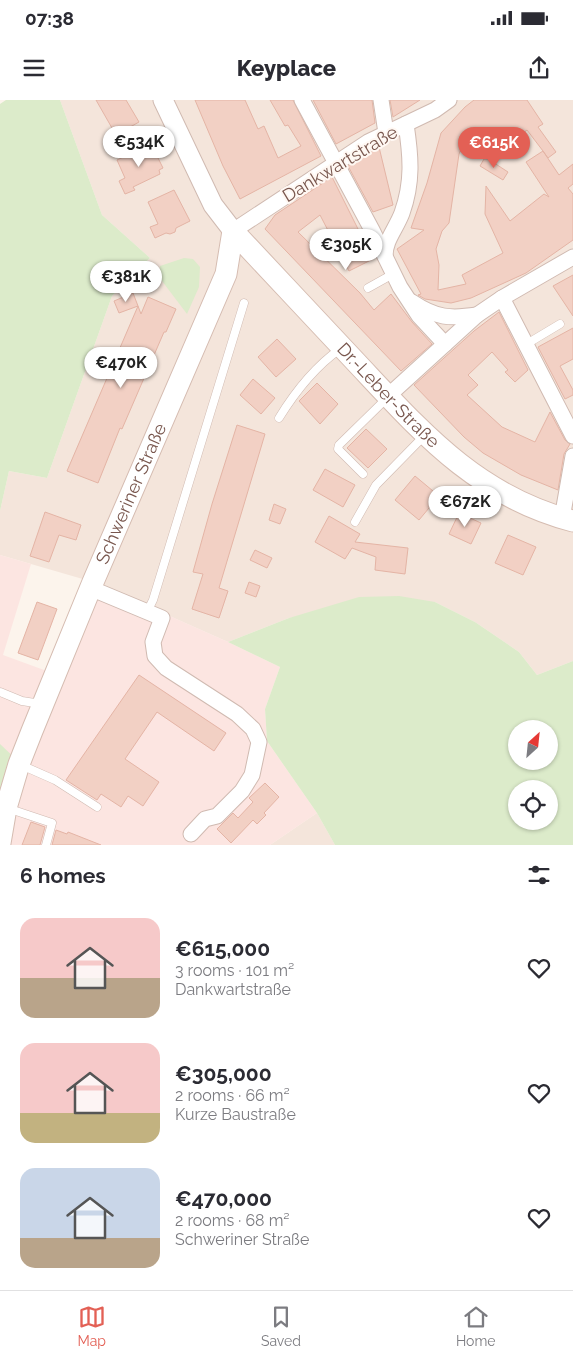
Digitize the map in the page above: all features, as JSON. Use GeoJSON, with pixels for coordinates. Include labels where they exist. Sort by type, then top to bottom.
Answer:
{"type":"FeatureCollection","features":[{"type":"Feature","properties":{"kind":"main road","name":"Dr.-Leber-Straße"},"geometry":{"type":"LineString","coordinates":[[233,231],[425,435],[480,480],[534,509],[567,519]]}},
{"type":"Feature","properties":{"kind":"main road","name":"Schweriner Straße"},"geometry":{"type":"LineString","coordinates":[[0,843],[6,808],[19,764],[90,588],[226,274],[233,231]]}},
{"type":"Feature","properties":{"kind":"street"},"geometry":{"type":"LineString","coordinates":[[163,100],[213,205],[233,231]]}},
{"type":"Feature","properties":{"kind":"street"},"geometry":{"type":"LineString","coordinates":[[302,100],[407,298],[419,316],[445,344]]}},
{"type":"Feature","properties":{"kind":"street"},"geometry":{"type":"LineString","coordinates":[[382,100],[386,133]]}},
{"type":"Feature","properties":{"kind":"street","name":"Dankwartstraße"},"geometry":{"type":"LineString","coordinates":[[233,231],[336,163],[386,133],[435,110],[449,100]]}},
{"type":"Feature","properties":{"kind":"street"},"geometry":{"type":"LineString","coordinates":[[385,256],[386,243],[402,214],[410,184],[412,153],[406,124]]}},
{"type":"Feature","properties":{"kind":"street"},"geometry":{"type":"LineString","coordinates":[[372,230],[381,235],[393,232]]}},
{"type":"Feature","properties":{"kind":"street"},"geometry":{"type":"LineString","coordinates":[[388,396],[478,315],[502,298],[573,258]]}},
{"type":"Feature","properties":{"kind":"street"},"geometry":{"type":"LineString","coordinates":[[407,298],[422,309],[445,317],[455,318],[478,315]]}},
{"type":"Feature","properties":{"kind":"street"},"geometry":{"type":"LineString","coordinates":[[502,298],[573,436]]}},
{"type":"Feature","properties":{"kind":"street"},"geometry":{"type":"LineString","coordinates":[[567,519],[564,506],[573,456]]}},
{"type":"Feature","properties":{"kind":"street"},"geometry":{"type":"LineString","coordinates":[[90,588],[162,618],[153,642],[155,656],[166,668],[237,714],[253,729],[259,742],[252,775],[242,791],[217,816],[204,819],[191,834]]}},
{"type":"Feature","properties":{"kind":"lane"},"geometry":{"type":"LineString","coordinates":[[368,288],[393,274]]}},
{"type":"Feature","properties":{"kind":"lane"},"geometry":{"type":"LineString","coordinates":[[147,612],[153,600],[244,304]]}},
{"type":"Feature","properties":{"kind":"lane"},"geometry":{"type":"LineString","coordinates":[[525,345],[560,324]]}},
{"type":"Feature","properties":{"kind":"lane"},"geometry":{"type":"LineString","coordinates":[[279,418],[288,402],[326,359],[342,348]]}},
{"type":"Feature","properties":{"kind":"lane"},"geometry":{"type":"LineString","coordinates":[[363,474],[338,449],[339,445],[388,396]]}},
{"type":"Feature","properties":{"kind":"lane"},"geometry":{"type":"LineString","coordinates":[[355,522],[376,485],[425,435]]}},
{"type":"Feature","properties":{"kind":"lane"},"geometry":{"type":"LineString","coordinates":[[0,692],[22,701],[42,704]]}},
{"type":"Feature","properties":{"kind":"lane"},"geometry":{"type":"LineString","coordinates":[[19,764],[55,780],[97,807]]}},
{"type":"Feature","properties":{"kind":"lane"},"geometry":{"type":"LineString","coordinates":[[6,808],[52,823],[46,845]]}},
{"type":"Feature","properties":{"kind":"shaded area"},"geometry":{"type":"Polygon","coordinates":[[[60,100],[573,100],[573,661],[537,675],[519,652],[475,622],[435,602],[289,618],[228,642],[93,582],[0,555],[0,511],[9,471],[47,478],[112,296],[150,258],[102,215],[60,100]]]}},
{"type":"Feature","properties":{"kind":"shaded area"},"geometry":{"type":"Polygon","coordinates":[[[0,555],[31,564],[3,655],[55,674],[93,582],[280,667],[265,709],[267,741],[317,813],[270,845],[0,845],[0,555]]]}},
{"type":"Feature","properties":{"kind":"shaded area"},"geometry":{"type":"Polygon","coordinates":[[[317,813],[335,845],[270,845],[317,813]]]}},
{"type":"Feature","properties":{"kind":"green space"},"geometry":{"type":"Polygon","coordinates":[[[6,100],[60,100],[102,215],[150,258],[112,296],[47,478],[9,471],[0,511],[0,104],[6,100]]]}},
{"type":"Feature","properties":{"kind":"green space"},"geometry":{"type":"Polygon","coordinates":[[[184,258],[193,259],[200,267],[199,287],[187,314],[159,277],[160,266],[184,258]]]}},
{"type":"Feature","properties":{"kind":"green space"},"geometry":{"type":"Polygon","coordinates":[[[399,596],[435,602],[475,622],[519,652],[537,675],[573,661],[573,845],[335,845],[317,813],[267,741],[265,709],[280,667],[228,642],[289,618],[359,597],[399,596]]]}},
{"type":"Feature","properties":{"kind":"green space"},"geometry":{"type":"Polygon","coordinates":[[[0,744],[20,763],[0,842],[0,744]]]}},
{"type":"Feature","properties":{"kind":"building"},"geometry":{"type":"Polygon","coordinates":[[[96,100],[126,100],[139,122],[116,135],[96,100]]]}},
{"type":"Feature","properties":{"kind":"building"},"geometry":{"type":"Polygon","coordinates":[[[195,100],[245,100],[258,129],[264,126],[278,158],[301,146],[288,125],[285,126],[270,100],[293,100],[321,156],[240,199],[223,166],[195,100]]]}},
{"type":"Feature","properties":{"kind":"building"},"geometry":{"type":"Polygon","coordinates":[[[313,100],[372,100],[375,123],[336,144],[313,100]]]}},
{"type":"Feature","properties":{"kind":"building"},"geometry":{"type":"Polygon","coordinates":[[[390,100],[420,100],[393,117],[390,100]]]}},
{"type":"Feature","properties":{"kind":"building"},"geometry":{"type":"Polygon","coordinates":[[[474,100],[527,100],[543,124],[538,127],[556,152],[548,158],[543,151],[559,175],[573,164],[573,184],[568,188],[573,194],[573,240],[526,273],[471,298],[451,303],[425,299],[418,295],[421,294],[397,249],[424,230],[411,228],[427,183],[441,133],[474,100]],[[488,127],[473,146],[465,140],[459,154],[449,223],[442,231],[436,249],[439,265],[438,290],[466,284],[462,275],[503,253],[485,214],[486,186],[510,221],[544,194],[549,197],[526,162],[543,151],[527,130],[522,134],[515,133],[500,143],[488,127]]]}},
{"type":"Feature","properties":{"kind":"building"},"geometry":{"type":"Polygon","coordinates":[[[151,144],[163,168],[159,170],[160,174],[133,187],[135,190],[125,194],[119,181],[125,178],[117,160],[151,144]]]}},
{"type":"Feature","properties":{"kind":"building"},"geometry":{"type":"Polygon","coordinates":[[[379,147],[393,205],[373,212],[348,166],[379,147]]]}},
{"type":"Feature","properties":{"kind":"building"},"geometry":{"type":"Polygon","coordinates":[[[484,159],[488,159],[508,172],[503,180],[480,166],[484,159]]]}},
{"type":"Feature","properties":{"kind":"building"},"geometry":{"type":"Polygon","coordinates":[[[332,177],[373,259],[349,271],[320,215],[298,232],[360,293],[374,310],[391,294],[412,322],[432,344],[401,371],[265,229],[275,215],[332,177]]]}},
{"type":"Feature","properties":{"kind":"building"},"geometry":{"type":"Polygon","coordinates":[[[174,190],[190,221],[176,228],[175,232],[166,233],[155,238],[150,227],[158,224],[148,202],[174,190]]]}},
{"type":"Feature","properties":{"kind":"building"},"geometry":{"type":"Polygon","coordinates":[[[573,275],[573,316],[553,286],[573,275]]]}},
{"type":"Feature","properties":{"kind":"building"},"geometry":{"type":"Polygon","coordinates":[[[133,293],[138,306],[119,313],[114,301],[133,293]]]}},
{"type":"Feature","properties":{"kind":"building"},"geometry":{"type":"Polygon","coordinates":[[[148,297],[176,309],[166,332],[164,332],[122,429],[120,428],[98,483],[67,471],[138,306],[141,314],[148,297]]]}},
{"type":"Feature","properties":{"kind":"building"},"geometry":{"type":"Polygon","coordinates":[[[499,312],[528,370],[515,382],[505,372],[508,370],[492,352],[468,375],[478,385],[467,395],[502,427],[535,442],[550,412],[565,440],[570,444],[564,454],[558,490],[521,475],[483,453],[464,437],[414,385],[474,331],[499,312]]]}},
{"type":"Feature","properties":{"kind":"building"},"geometry":{"type":"Polygon","coordinates":[[[573,328],[573,359],[560,366],[573,390],[573,395],[565,399],[538,347],[573,328]]]}},
{"type":"Feature","properties":{"kind":"building"},"geometry":{"type":"Polygon","coordinates":[[[277,339],[296,359],[276,377],[258,357],[277,339]]]}},
{"type":"Feature","properties":{"kind":"building"},"geometry":{"type":"Polygon","coordinates":[[[253,379],[275,398],[261,414],[240,395],[253,379]]]}},
{"type":"Feature","properties":{"kind":"building"},"geometry":{"type":"Polygon","coordinates":[[[317,383],[338,404],[320,424],[299,401],[317,383]]]}},
{"type":"Feature","properties":{"kind":"building"},"geometry":{"type":"Polygon","coordinates":[[[237,425],[265,434],[219,588],[228,591],[219,618],[192,609],[203,574],[193,572],[237,425]]]}},
{"type":"Feature","properties":{"kind":"building"},"geometry":{"type":"Polygon","coordinates":[[[366,429],[387,449],[368,468],[347,448],[366,429]]]}},
{"type":"Feature","properties":{"kind":"building"},"geometry":{"type":"Polygon","coordinates":[[[325,469],[355,485],[343,507],[313,490],[325,469]]]}},
{"type":"Feature","properties":{"kind":"building"},"geometry":{"type":"Polygon","coordinates":[[[415,476],[439,496],[419,520],[395,500],[415,476]]]}},
{"type":"Feature","properties":{"kind":"building"},"geometry":{"type":"Polygon","coordinates":[[[274,504],[286,509],[280,524],[269,520],[274,504]]]}},
{"type":"Feature","properties":{"kind":"building"},"geometry":{"type":"Polygon","coordinates":[[[45,512],[81,525],[76,540],[59,535],[49,562],[30,556],[45,512]]]}},
{"type":"Feature","properties":{"kind":"building"},"geometry":{"type":"Polygon","coordinates":[[[459,513],[481,523],[471,544],[449,534],[459,513]]]}},
{"type":"Feature","properties":{"kind":"building"},"geometry":{"type":"Polygon","coordinates":[[[329,516],[360,534],[355,542],[408,548],[405,574],[375,570],[376,557],[352,548],[345,559],[315,542],[329,516]]]}},
{"type":"Feature","properties":{"kind":"building"},"geometry":{"type":"Polygon","coordinates":[[[508,535],[536,547],[523,575],[495,563],[508,535]]]}},
{"type":"Feature","properties":{"kind":"building"},"geometry":{"type":"Polygon","coordinates":[[[255,550],[272,558],[267,568],[250,560],[255,550]]]}},
{"type":"Feature","properties":{"kind":"building"},"geometry":{"type":"Polygon","coordinates":[[[249,582],[260,586],[256,597],[245,593],[249,582]]]}},
{"type":"Feature","properties":{"kind":"building"},"geometry":{"type":"Polygon","coordinates":[[[37,602],[57,609],[38,660],[18,653],[37,602]]]}},
{"type":"Feature","properties":{"kind":"building"},"geometry":{"type":"Polygon","coordinates":[[[139,675],[226,733],[214,751],[157,712],[125,759],[159,782],[143,806],[128,796],[121,807],[101,794],[97,800],[66,780],[139,675]]]}},
{"type":"Feature","properties":{"kind":"building"},"geometry":{"type":"Polygon","coordinates":[[[265,783],[279,797],[264,813],[266,815],[257,824],[253,820],[231,843],[217,829],[233,813],[238,818],[253,802],[249,798],[265,783]]]}},
{"type":"Feature","properties":{"kind":"building"},"geometry":{"type":"Polygon","coordinates":[[[31,822],[45,827],[40,845],[22,845],[31,822]]]}},
{"type":"Feature","properties":{"kind":"building"},"geometry":{"type":"Polygon","coordinates":[[[56,830],[67,834],[68,832],[101,845],[52,845],[56,830]]]}}]}
